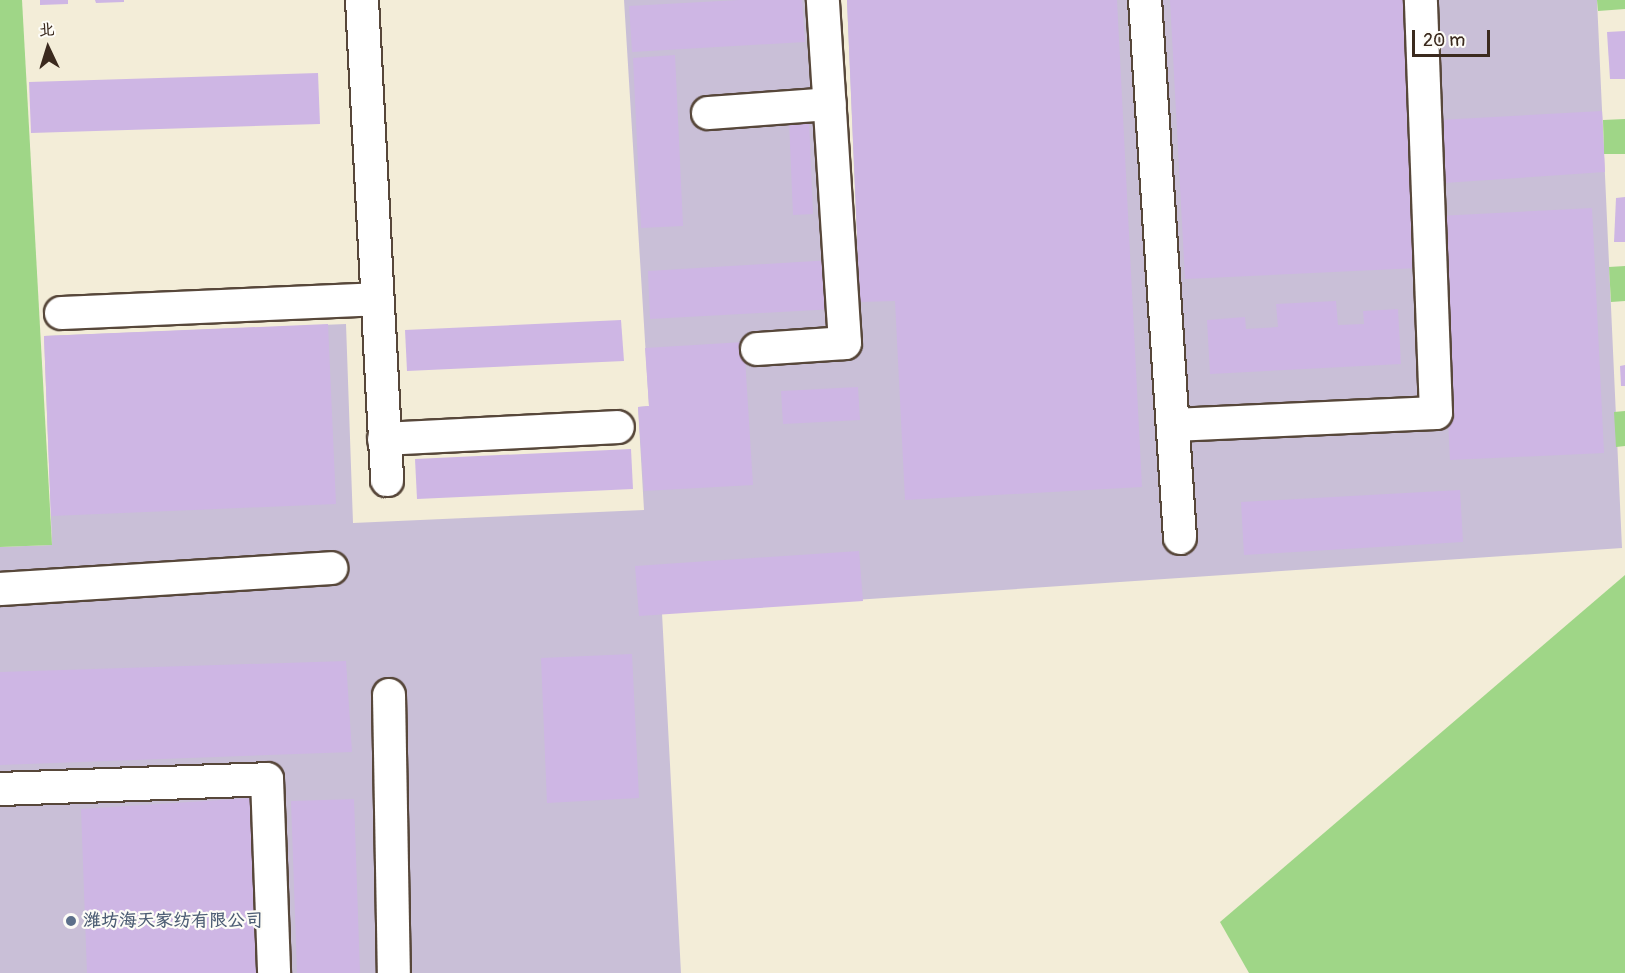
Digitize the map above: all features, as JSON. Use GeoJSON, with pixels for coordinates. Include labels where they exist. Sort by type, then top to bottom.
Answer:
{"type":"FeatureCollection","features":[{"type":"Feature","properties":{"kind":"lane"},"geometry":{"type":"LineString","coordinates":[[362,0],[387,480]]}},
{"type":"Feature","properties":{"kind":"lane"},"geometry":{"type":"LineString","coordinates":[[757,349],[845,343],[823,0]]}},
{"type":"Feature","properties":{"kind":"lane"},"geometry":{"type":"LineString","coordinates":[[1145,0],[1180,538]]}},
{"type":"Feature","properties":{"kind":"lane"},"geometry":{"type":"LineString","coordinates":[[1173,425],[1436,413],[1421,0]]}},
{"type":"Feature","properties":{"kind":"lane"},"geometry":{"type":"LineString","coordinates":[[708,113],[830,104]]}},
{"type":"Feature","properties":{"kind":"lane"},"geometry":{"type":"LineString","coordinates":[[61,313],[377,299]]}},
{"type":"Feature","properties":{"kind":"lane"},"geometry":{"type":"LineString","coordinates":[[384,439],[618,427]]}},
{"type":"Feature","properties":{"kind":"lane"},"geometry":{"type":"LineString","coordinates":[[0,589],[331,568]]}},
{"type":"Feature","properties":{"kind":"lane"},"geometry":{"type":"LineString","coordinates":[[389,695],[394,973]]}},
{"type":"Feature","properties":{"kind":"lane"},"geometry":{"type":"LineString","coordinates":[[0,789],[267,779],[274,973]]}},
{"type":"Feature","properties":{"kind":"shaded area"},"geometry":{"type":"Polygon","coordinates":[[[624,0],[810,0],[825,239],[857,239],[847,0],[1597,0],[1622,548],[662,613],[681,973],[0,973],[0,547],[52,545],[44,336],[346,324],[353,523],[644,510],[638,407],[649,406],[624,0]]]}},
{"type":"Feature","properties":{"kind":"green space"},"geometry":{"type":"Polygon","coordinates":[[[0,0],[22,0],[52,545],[0,547],[0,0]]]}},
{"type":"Feature","properties":{"kind":"green space"},"geometry":{"type":"Polygon","coordinates":[[[1597,0],[1625,0],[1625,9],[1598,11],[1597,0]]]}},
{"type":"Feature","properties":{"kind":"green space"},"geometry":{"type":"Polygon","coordinates":[[[1625,119],[1625,154],[1604,154],[1603,120],[1625,119]]]}},
{"type":"Feature","properties":{"kind":"green space"},"geometry":{"type":"Polygon","coordinates":[[[1625,266],[1625,301],[1611,302],[1609,267],[1625,266]]]}},
{"type":"Feature","properties":{"kind":"green space"},"geometry":{"type":"Polygon","coordinates":[[[1625,411],[1625,446],[1616,447],[1614,412],[1625,411]]]}},
{"type":"Feature","properties":{"kind":"green space"},"geometry":{"type":"Polygon","coordinates":[[[1625,575],[1625,973],[1249,973],[1220,922],[1625,575]]]}},
{"type":"Feature","properties":{"kind":"building"},"geometry":{"type":"Polygon","coordinates":[[[40,0],[68,0],[68,4],[40,5],[40,0]]]}},
{"type":"Feature","properties":{"kind":"building"},"geometry":{"type":"Polygon","coordinates":[[[95,0],[124,0],[124,2],[96,3],[95,0]]]}},
{"type":"Feature","properties":{"kind":"building"},"geometry":{"type":"Polygon","coordinates":[[[739,0],[802,0],[805,42],[632,52],[629,6],[739,0]]]}},
{"type":"Feature","properties":{"kind":"building"},"geometry":{"type":"Polygon","coordinates":[[[847,0],[1117,0],[1142,487],[905,500],[895,301],[860,302],[847,0]]]}},
{"type":"Feature","properties":{"kind":"building"},"geometry":{"type":"Polygon","coordinates":[[[1170,0],[1406,0],[1418,268],[1185,279],[1170,0]]]}},
{"type":"Feature","properties":{"kind":"building"},"geometry":{"type":"Polygon","coordinates":[[[1625,31],[1625,79],[1610,79],[1607,32],[1625,31]]]}},
{"type":"Feature","properties":{"kind":"building"},"geometry":{"type":"Polygon","coordinates":[[[675,55],[683,226],[641,228],[633,58],[675,55]]]}},
{"type":"Feature","properties":{"kind":"building"},"geometry":{"type":"Polygon","coordinates":[[[318,73],[320,124],[31,133],[29,82],[318,73]]]}},
{"type":"Feature","properties":{"kind":"building"},"geometry":{"type":"Polygon","coordinates":[[[1602,111],[1605,172],[1444,183],[1439,120],[1602,111]]]}},
{"type":"Feature","properties":{"kind":"building"},"geometry":{"type":"Polygon","coordinates":[[[809,119],[813,214],[793,215],[789,120],[809,119]]]}},
{"type":"Feature","properties":{"kind":"building"},"geometry":{"type":"Polygon","coordinates":[[[1625,197],[1625,242],[1614,242],[1616,198],[1625,197]]]}},
{"type":"Feature","properties":{"kind":"building"},"geometry":{"type":"Polygon","coordinates":[[[1592,208],[1604,453],[1450,460],[1438,216],[1592,208]]]}},
{"type":"Feature","properties":{"kind":"building"},"geometry":{"type":"Polygon","coordinates":[[[832,260],[835,309],[650,319],[648,271],[832,260]]]}},
{"type":"Feature","properties":{"kind":"building"},"geometry":{"type":"Polygon","coordinates":[[[1336,301],[1338,325],[1364,324],[1363,311],[1398,309],[1401,364],[1210,374],[1207,320],[1245,317],[1246,329],[1278,327],[1276,304],[1336,301]]]}},
{"type":"Feature","properties":{"kind":"building"},"geometry":{"type":"Polygon","coordinates":[[[621,320],[624,361],[407,371],[405,330],[621,320]]]}},
{"type":"Feature","properties":{"kind":"building"},"geometry":{"type":"Polygon","coordinates":[[[328,324],[336,504],[51,516],[44,336],[328,324]]]}},
{"type":"Feature","properties":{"kind":"building"},"geometry":{"type":"Polygon","coordinates":[[[744,342],[753,485],[644,491],[638,407],[649,406],[645,348],[744,342]]]}},
{"type":"Feature","properties":{"kind":"building"},"geometry":{"type":"Polygon","coordinates":[[[1625,365],[1625,386],[1621,386],[1620,366],[1625,365]]]}},
{"type":"Feature","properties":{"kind":"building"},"geometry":{"type":"Polygon","coordinates":[[[858,387],[860,420],[783,424],[781,391],[858,387]]]}},
{"type":"Feature","properties":{"kind":"building"},"geometry":{"type":"Polygon","coordinates":[[[631,449],[633,489],[417,499],[415,459],[631,449]]]}},
{"type":"Feature","properties":{"kind":"building"},"geometry":{"type":"Polygon","coordinates":[[[1460,490],[1463,542],[1244,555],[1241,502],[1460,490]]]}},
{"type":"Feature","properties":{"kind":"building"},"geometry":{"type":"Polygon","coordinates":[[[859,551],[863,601],[639,616],[635,566],[859,551]]]}},
{"type":"Feature","properties":{"kind":"building"},"geometry":{"type":"Polygon","coordinates":[[[632,654],[639,798],[547,803],[541,658],[632,654]]]}},
{"type":"Feature","properties":{"kind":"building"},"geometry":{"type":"Polygon","coordinates":[[[346,661],[352,752],[0,765],[0,672],[346,661]]]}},
{"type":"Feature","properties":{"kind":"building"},"geometry":{"type":"Polygon","coordinates":[[[252,798],[256,973],[87,973],[81,809],[252,798]]]}},
{"type":"Feature","properties":{"kind":"building"},"geometry":{"type":"Polygon","coordinates":[[[354,799],[360,973],[297,973],[291,801],[354,799]]]}},
{"type":"Feature","properties":{"kind":"place","name":"潍坊海天家纺有限公司"},"geometry":{"type":"Point","coordinates":[71,921]}}]}
